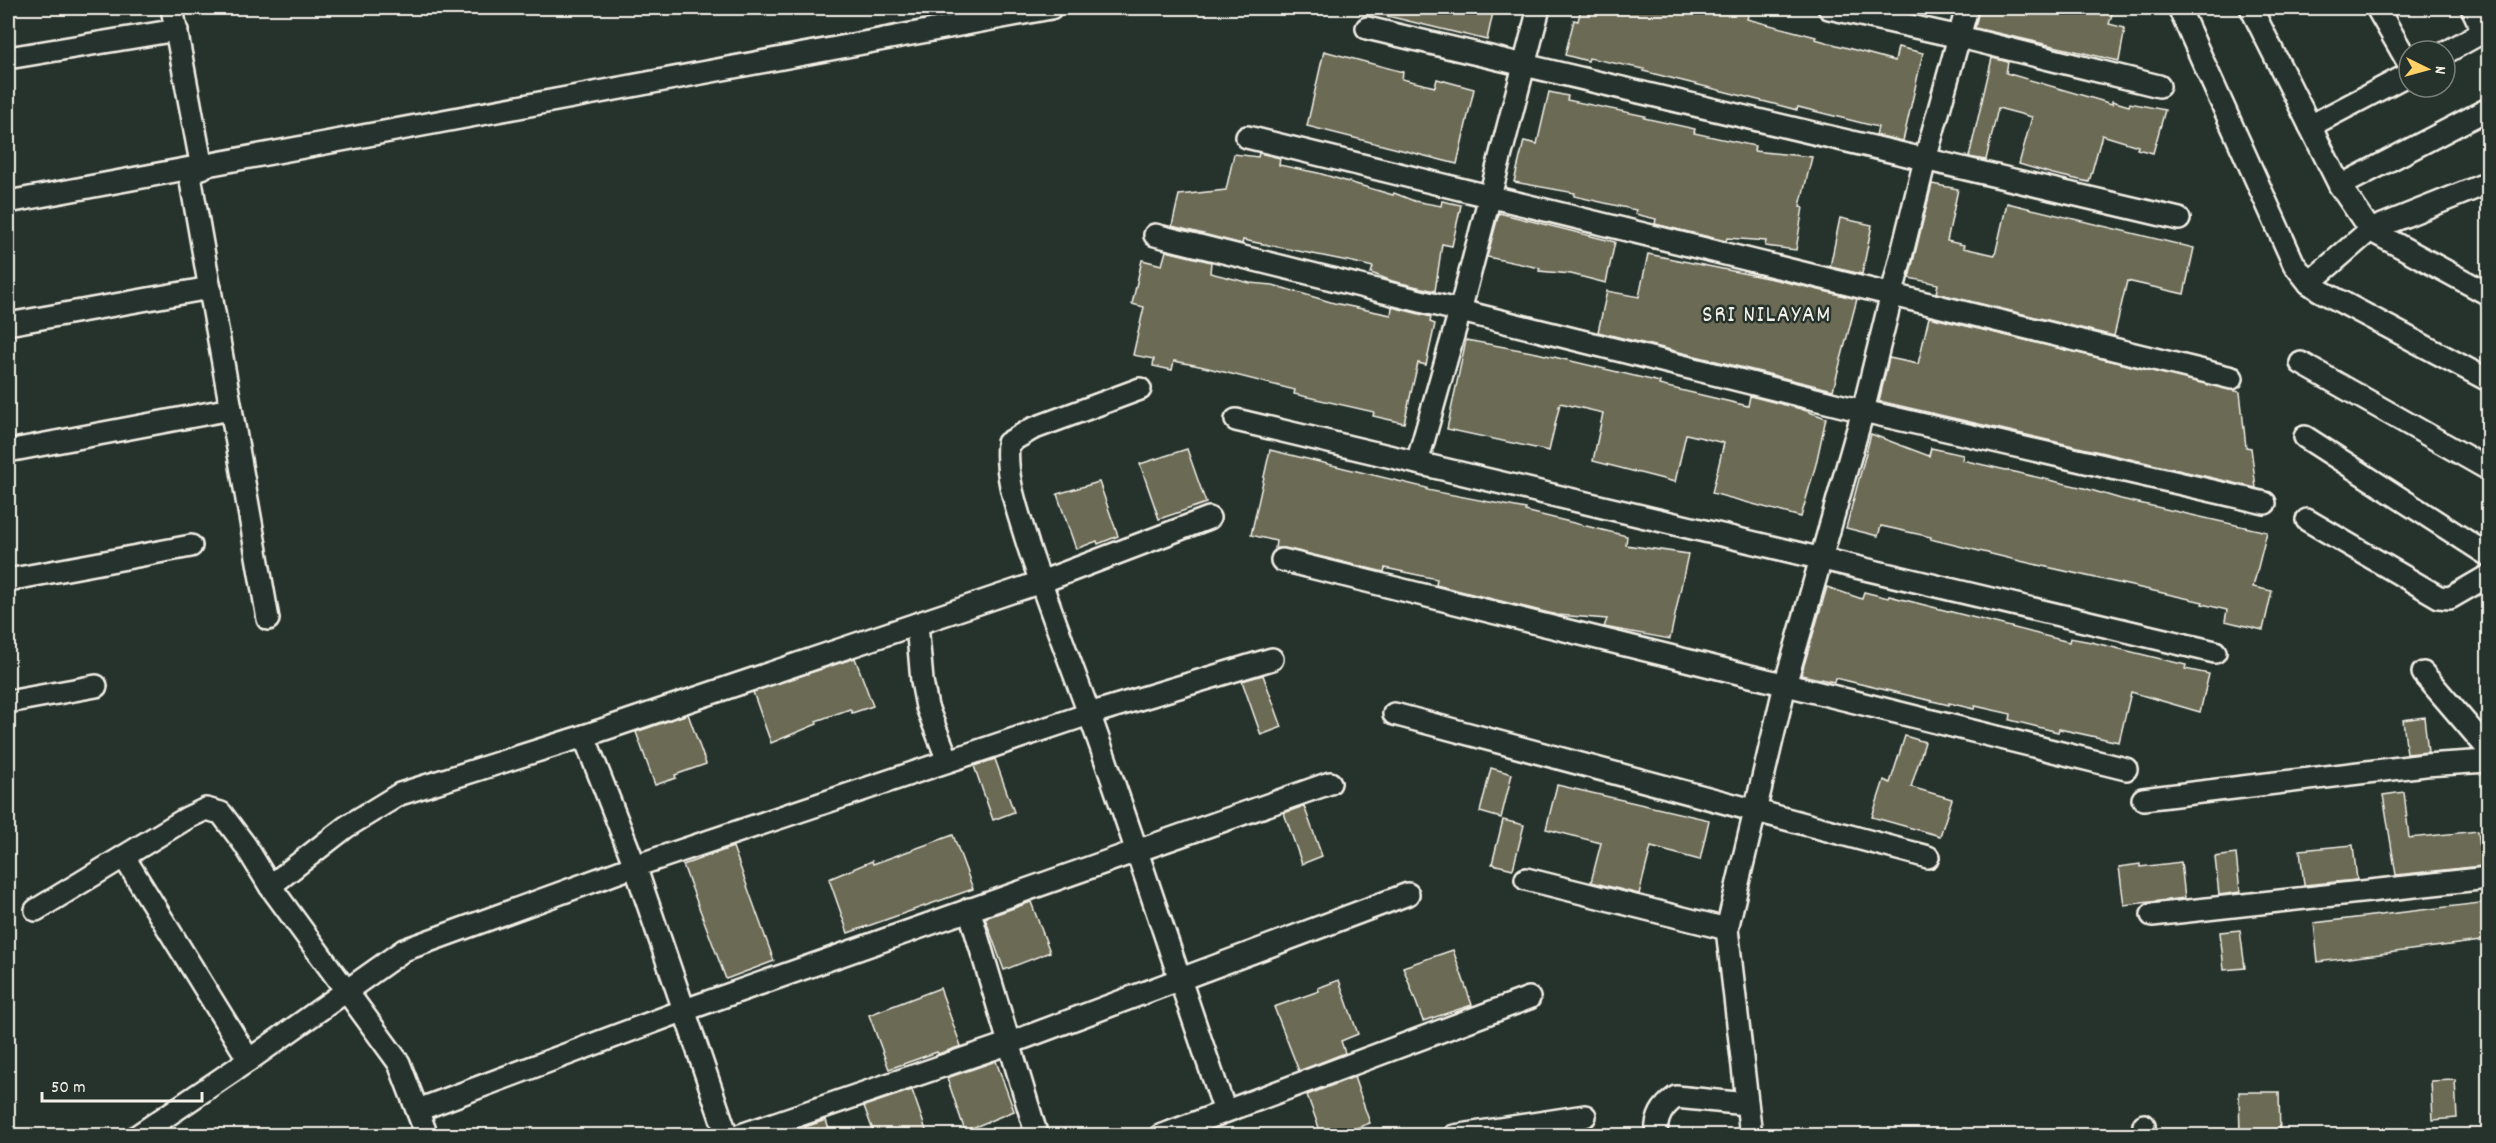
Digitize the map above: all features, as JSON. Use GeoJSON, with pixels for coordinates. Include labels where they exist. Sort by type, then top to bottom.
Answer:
{"type":"FeatureCollection","features":[{"type":"Feature","properties":{"kind":"street"},"geometry":{"type":"LineString","coordinates":[[172,8],[177,30],[210,288],[268,618]]}},
{"type":"Feature","properties":{"kind":"street"},"geometry":{"type":"LineString","coordinates":[[8,202],[1051,8]]}},
{"type":"Feature","properties":{"kind":"street"},"geometry":{"type":"LineString","coordinates":[[1417,463],[1460,311],[1522,65],[1539,8]]}},
{"type":"Feature","properties":{"kind":"street"},"geometry":{"type":"LineString","coordinates":[[1829,8],[1960,37],[2159,86]]}},
{"type":"Feature","properties":{"kind":"street"},"geometry":{"type":"LineString","coordinates":[[1751,1136],[1727,929],[1785,685],[1863,411],[1925,160],[1967,8]]}},
{"type":"Feature","properties":{"kind":"street"},"geometry":{"type":"LineString","coordinates":[[2179,8],[2294,264],[2309,283],[2387,328],[2488,380]]}},
{"type":"Feature","properties":{"kind":"street"},"geometry":{"type":"LineString","coordinates":[[2251,8],[2340,186],[2370,230],[2488,294]]}},
{"type":"Feature","properties":{"kind":"street"},"geometry":{"type":"LineString","coordinates":[[2377,8],[2397,43]]}},
{"type":"Feature","properties":{"kind":"street"},"geometry":{"type":"LineString","coordinates":[[2457,46],[2486,30],[2472,8]]}},
{"type":"Feature","properties":{"kind":"street"},"geometry":{"type":"LineString","coordinates":[[1366,28],[2179,219]]}},
{"type":"Feature","properties":{"kind":"street"},"geometry":{"type":"LineString","coordinates":[[8,58],[177,30]]}},
{"type":"Feature","properties":{"kind":"street"},"geometry":{"type":"LineString","coordinates":[[2310,126],[2397,80]]}},
{"type":"Feature","properties":{"kind":"street"},"geometry":{"type":"LineString","coordinates":[[2340,186],[2488,109]]}},
{"type":"Feature","properties":{"kind":"street"},"geometry":{"type":"LineString","coordinates":[[1247,137],[2232,378]]}},
{"type":"Feature","properties":{"kind":"street"},"geometry":{"type":"LineString","coordinates":[[2309,283],[2370,230],[2488,183]]}},
{"type":"Feature","properties":{"kind":"street"},"geometry":{"type":"LineString","coordinates":[[1155,235],[1863,411],[2265,503]]}},
{"type":"Feature","properties":{"kind":"street"},"geometry":{"type":"LineString","coordinates":[[8,324],[210,288]]}},
{"type":"Feature","properties":{"kind":"street"},"geometry":{"type":"LineString","coordinates":[[2301,363],[2488,469]]}},
{"type":"Feature","properties":{"kind":"street"},"geometry":{"type":"LineString","coordinates":[[1140,389],[1032,429],[1008,443],[1006,465],[1010,487],[1041,582],[1138,850],[1178,979],[1225,1112]]}},
{"type":"Feature","properties":{"kind":"street"},"geometry":{"type":"LineString","coordinates":[[8,451],[231,409]]}},
{"type":"Feature","properties":{"kind":"street"},"geometry":{"type":"LineString","coordinates":[[1236,420],[2216,652]]}},
{"type":"Feature","properties":{"kind":"street"},"geometry":{"type":"LineString","coordinates":[[2305,437],[2488,555]]}},
{"type":"Feature","properties":{"kind":"street"},"geometry":{"type":"LineString","coordinates":[[270,886],[346,827],[400,794],[584,736],[1041,582],[1209,518]]}},
{"type":"Feature","properties":{"kind":"street"},"geometry":{"type":"LineString","coordinates":[[2307,520],[2439,597],[2450,598],[2488,576]]}},
{"type":"Feature","properties":{"kind":"street"},"geometry":{"type":"LineString","coordinates":[[8,580],[191,546]]}},
{"type":"Feature","properties":{"kind":"street"},"geometry":{"type":"LineString","coordinates":[[1282,560],[2126,769]]}},
{"type":"Feature","properties":{"kind":"street"},"geometry":{"type":"LineString","coordinates":[[917,624],[922,681],[927,707],[948,761]]}},
{"type":"Feature","properties":{"kind":"street"},"geometry":{"type":"LineString","coordinates":[[137,1136],[404,950],[635,866],[948,761],[1089,714],[1272,659]]}},
{"type":"Feature","properties":{"kind":"street"},"geometry":{"type":"LineString","coordinates":[[2423,673],[2488,749]]}},
{"type":"Feature","properties":{"kind":"street"},"geometry":{"type":"LineString","coordinates":[[8,702],[96,686]]}},
{"type":"Feature","properties":{"kind":"street"},"geometry":{"type":"LineString","coordinates":[[1394,714],[1928,857]]}},
{"type":"Feature","properties":{"kind":"street"},"geometry":{"type":"LineString","coordinates":[[584,736],[635,866],[727,1136]]}},
{"type":"Feature","properties":{"kind":"street"},"geometry":{"type":"LineString","coordinates":[[2143,799],[2425,765],[2488,761]]}},
{"type":"Feature","properties":{"kind":"street"},"geometry":{"type":"LineString","coordinates":[[418,1110],[685,1010],[1330,783]]}},
{"type":"Feature","properties":{"kind":"street"},"geometry":{"type":"LineString","coordinates":[[36,910],[206,809],[221,813],[245,845],[270,886],[399,1063],[427,1136]]}},
{"type":"Feature","properties":{"kind":"street"},"geometry":{"type":"LineString","coordinates":[[124,857],[249,1060]]}},
{"type":"Feature","properties":{"kind":"street"},"geometry":{"type":"LineString","coordinates":[[2152,915],[2488,878]]}},
{"type":"Feature","properties":{"kind":"street"},"geometry":{"type":"LineString","coordinates":[[1526,879],[1727,929]]}},
{"type":"Feature","properties":{"kind":"street"},"geometry":{"type":"LineString","coordinates":[[738,1136],[1010,1043],[1408,894]]}},
{"type":"Feature","properties":{"kind":"street"},"geometry":{"type":"LineString","coordinates":[[969,909],[1037,1136]]}},
{"type":"Feature","properties":{"kind":"street"},"geometry":{"type":"LineString","coordinates":[[1160,1136],[1529,998]]}},
{"type":"Feature","properties":{"kind":"street"},"geometry":{"type":"LineString","coordinates":[[1656,1136],[1656,1127],[1664,1106],[1676,1097],[1747,1104]]}},
{"type":"Feature","properties":{"kind":"street"},"geometry":{"type":"LineString","coordinates":[[1454,1136],[1484,1134],[1585,1116]]}},
{"type":"Feature","properties":{"kind":"building"},"geometry":{"type":"Polygon","coordinates":[[[1380,8],[1494,8],[1487,40],[1379,14],[1380,8]]]}},
{"type":"Feature","properties":{"kind":"building"},"geometry":{"type":"Polygon","coordinates":[[[1581,8],[1735,8],[1749,11],[1747,19],[1895,61],[1898,47],[1923,53],[1903,141],[1876,135],[1878,127],[1798,107],[1797,110],[1643,71],[1644,69],[1589,58],[1588,61],[1565,55],[1574,20],[1578,21],[1581,8]]]}},
{"type":"Feature","properties":{"kind":"building"},"geometry":{"type":"Polygon","coordinates":[[[1979,8],[2114,8],[2109,24],[2125,28],[2119,61],[1975,28],[1979,8]]]}},
{"type":"Feature","properties":{"kind":"building"},"geometry":{"type":"Polygon","coordinates":[[[1324,51],[1403,72],[1402,79],[1435,87],[1437,79],[1474,89],[1457,164],[1307,126],[1324,51]]]}},
{"type":"Feature","properties":{"kind":"building"},"geometry":{"type":"Polygon","coordinates":[[[1992,58],[2008,62],[2006,73],[2112,104],[2112,101],[2129,106],[2130,103],[2165,110],[2153,153],[2102,135],[2089,182],[2053,174],[2019,164],[2032,117],[1998,108],[1986,160],[1969,157],[1992,58]]]}},
{"type":"Feature","properties":{"kind":"building"},"geometry":{"type":"Polygon","coordinates":[[[1549,92],[1568,96],[1567,100],[1645,116],[1644,118],[1695,129],[1694,133],[1755,146],[1754,151],[1812,157],[1800,206],[1803,207],[1796,250],[1765,246],[1766,241],[1727,238],[1726,241],[1655,224],[1656,219],[1635,214],[1636,210],[1574,196],[1575,193],[1514,182],[1524,141],[1537,144],[1549,92]]]}},
{"type":"Feature","properties":{"kind":"building"},"geometry":{"type":"Polygon","coordinates":[[[1259,153],[1280,158],[1279,165],[1318,173],[1393,195],[1394,193],[1414,201],[1441,206],[1442,201],[1461,205],[1452,246],[1442,244],[1435,291],[1392,281],[1371,273],[1373,267],[1353,262],[1243,240],[1242,244],[1172,226],[1179,195],[1226,190],[1234,154],[1258,157],[1259,153]]]}},
{"type":"Feature","properties":{"kind":"building"},"geometry":{"type":"Polygon","coordinates":[[[1932,184],[1958,189],[1947,241],[1964,245],[1963,248],[1995,255],[2007,203],[2194,248],[2184,294],[2127,281],[2114,336],[1936,293],[1938,284],[1909,278],[1932,184]]]}},
{"type":"Feature","properties":{"kind":"building"},"geometry":{"type":"Polygon","coordinates":[[[1499,213],[1615,242],[1606,283],[1571,274],[1539,271],[1540,268],[1487,257],[1499,213]]]}},
{"type":"Feature","properties":{"kind":"building"},"geometry":{"type":"Polygon","coordinates":[[[1840,218],[1872,225],[1862,274],[1830,267],[1840,218]]]}},
{"type":"Feature","properties":{"kind":"building"},"geometry":{"type":"Polygon","coordinates":[[[1166,251],[1211,262],[1210,273],[1250,283],[1273,285],[1334,303],[1391,315],[1392,307],[1431,317],[1430,322],[1435,324],[1426,365],[1418,363],[1404,423],[1373,416],[1374,412],[1294,394],[1295,390],[1204,367],[1174,361],[1172,370],[1153,366],[1154,359],[1133,355],[1144,307],[1132,304],[1142,260],[1162,265],[1166,251]]]}},
{"type":"Feature","properties":{"kind":"building"},"geometry":{"type":"Polygon","coordinates":[[[1648,254],[1857,299],[1833,390],[1598,332],[1607,291],[1639,297],[1648,254]]]}},
{"type":"Feature","properties":{"kind":"building"},"geometry":{"type":"Polygon","coordinates":[[[1929,317],[2240,392],[2246,447],[2251,448],[2256,488],[1879,401],[1889,358],[1918,364],[1929,317]]]}},
{"type":"Feature","properties":{"kind":"building"},"geometry":{"type":"Polygon","coordinates":[[[1466,340],[1537,353],[1660,382],[1659,385],[1748,406],[1750,396],[1826,418],[1801,517],[1712,493],[1724,443],[1686,434],[1675,482],[1593,461],[1603,413],[1560,403],[1549,451],[1447,429],[1466,340]]]}},
{"type":"Feature","properties":{"kind":"building"},"geometry":{"type":"Polygon","coordinates":[[[1871,434],[1929,456],[1931,448],[1963,455],[1962,460],[2267,532],[2253,587],[2272,591],[2263,630],[2225,621],[2227,610],[2202,604],[2203,602],[2020,561],[1881,526],[1878,536],[1846,528],[1871,434]]]}},
{"type":"Feature","properties":{"kind":"building"},"geometry":{"type":"Polygon","coordinates":[[[1187,449],[1206,503],[1159,519],[1140,464],[1187,449]]]}},
{"type":"Feature","properties":{"kind":"building"},"geometry":{"type":"Polygon","coordinates":[[[1270,450],[1427,488],[1427,490],[1526,509],[1525,511],[1627,536],[1626,545],[1688,554],[1670,639],[1604,627],[1607,619],[1557,615],[1436,585],[1437,579],[1385,568],[1384,572],[1285,548],[1275,548],[1276,541],[1251,535],[1270,450]]]}},
{"type":"Feature","properties":{"kind":"building"},"geometry":{"type":"Polygon","coordinates":[[[1099,482],[1118,536],[1076,549],[1057,494],[1099,482]]]}},
{"type":"Feature","properties":{"kind":"building"},"geometry":{"type":"Polygon","coordinates":[[[1827,587],[1862,599],[1864,592],[1888,598],[1889,596],[2069,642],[2070,638],[2091,642],[2186,665],[2185,669],[2209,674],[2200,712],[2131,692],[2119,742],[2059,729],[2058,732],[2010,720],[2011,714],[1975,706],[1974,709],[1949,703],[1949,705],[1835,678],[1834,682],[1801,675],[1827,587]]]}},
{"type":"Feature","properties":{"kind":"building"},"geometry":{"type":"Polygon","coordinates":[[[855,658],[873,706],[852,713],[850,709],[816,721],[817,724],[771,743],[753,692],[855,658]]]}},
{"type":"Feature","properties":{"kind":"building"},"geometry":{"type":"Polygon","coordinates":[[[1263,675],[1282,727],[1261,735],[1242,681],[1263,675]]]}},
{"type":"Feature","properties":{"kind":"building"},"geometry":{"type":"Polygon","coordinates":[[[688,714],[706,764],[655,785],[636,732],[688,714]]]}},
{"type":"Feature","properties":{"kind":"building"},"geometry":{"type":"Polygon","coordinates":[[[2424,717],[2428,752],[2407,754],[2403,720],[2424,717]]]}},
{"type":"Feature","properties":{"kind":"building"},"geometry":{"type":"Polygon","coordinates":[[[1905,736],[1925,742],[1911,787],[1952,799],[1940,836],[1872,817],[1884,780],[1890,783],[1905,736]]]}},
{"type":"Feature","properties":{"kind":"building"},"geometry":{"type":"Polygon","coordinates":[[[995,759],[1014,812],[993,820],[974,766],[995,759]]]}},
{"type":"Feature","properties":{"kind":"building"},"geometry":{"type":"Polygon","coordinates":[[[1491,768],[1512,774],[1501,818],[1480,812],[1491,768]]]}},
{"type":"Feature","properties":{"kind":"building"},"geometry":{"type":"Polygon","coordinates":[[[1557,785],[1709,820],[1700,860],[1651,847],[1639,894],[1591,882],[1601,843],[1546,829],[1557,785]]]}},
{"type":"Feature","properties":{"kind":"building"},"geometry":{"type":"Polygon","coordinates":[[[2404,792],[2409,838],[2478,831],[2482,866],[2396,875],[2383,795],[2404,792]]]}},
{"type":"Feature","properties":{"kind":"building"},"geometry":{"type":"Polygon","coordinates":[[[1304,806],[1322,856],[1302,864],[1284,813],[1304,806]]]}},
{"type":"Feature","properties":{"kind":"building"},"geometry":{"type":"Polygon","coordinates":[[[1503,820],[1524,825],[1513,869],[1492,864],[1503,820]]]}},
{"type":"Feature","properties":{"kind":"building"},"geometry":{"type":"Polygon","coordinates":[[[953,835],[973,889],[848,933],[829,879],[872,861],[873,864],[953,835]]]}},
{"type":"Feature","properties":{"kind":"building"},"geometry":{"type":"Polygon","coordinates":[[[2353,845],[2357,880],[2304,885],[2300,850],[2353,845]]]}},
{"type":"Feature","properties":{"kind":"building"},"geometry":{"type":"Polygon","coordinates":[[[733,847],[774,961],[726,979],[683,865],[733,847]]]}},
{"type":"Feature","properties":{"kind":"building"},"geometry":{"type":"Polygon","coordinates":[[[2236,854],[2240,892],[2219,895],[2215,857],[2236,854]]]}},
{"type":"Feature","properties":{"kind":"building"},"geometry":{"type":"Polygon","coordinates":[[[2181,862],[2185,898],[2124,905],[2119,867],[2181,862]]]}},
{"type":"Feature","properties":{"kind":"building"},"geometry":{"type":"Polygon","coordinates":[[[1031,902],[1050,952],[1004,970],[985,918],[1031,902]]]}},
{"type":"Feature","properties":{"kind":"building"},"geometry":{"type":"Polygon","coordinates":[[[2488,902],[2488,940],[2318,962],[2314,923],[2488,902]]]}},
{"type":"Feature","properties":{"kind":"building"},"geometry":{"type":"Polygon","coordinates":[[[2240,930],[2245,968],[2224,970],[2220,932],[2240,930]]]}},
{"type":"Feature","properties":{"kind":"building"},"geometry":{"type":"Polygon","coordinates":[[[1453,950],[1472,1005],[1423,1021],[1403,967],[1453,950]]]}},
{"type":"Feature","properties":{"kind":"building"},"geometry":{"type":"Polygon","coordinates":[[[1339,980],[1358,1034],[1341,1041],[1345,1053],[1299,1071],[1274,1007],[1319,991],[1318,988],[1339,980]]]}},
{"type":"Feature","properties":{"kind":"building"},"geometry":{"type":"Polygon","coordinates":[[[940,988],[961,1046],[889,1069],[869,1015],[940,988]]]}},
{"type":"Feature","properties":{"kind":"building"},"geometry":{"type":"Polygon","coordinates":[[[996,1061],[1014,1111],[965,1131],[947,1078],[996,1061]]]}},
{"type":"Feature","properties":{"kind":"building"},"geometry":{"type":"Polygon","coordinates":[[[1354,1077],[1370,1123],[1335,1136],[1322,1136],[1307,1095],[1354,1077]]]}},
{"type":"Feature","properties":{"kind":"building"},"geometry":{"type":"Polygon","coordinates":[[[2455,1080],[2457,1118],[2433,1120],[2431,1081],[2455,1080]]]}},
{"type":"Feature","properties":{"kind":"building"},"geometry":{"type":"Polygon","coordinates":[[[912,1090],[928,1136],[875,1136],[864,1106],[912,1090]]]}},
{"type":"Feature","properties":{"kind":"building"},"geometry":{"type":"Polygon","coordinates":[[[2239,1092],[2279,1092],[2280,1136],[2240,1136],[2239,1092]]]}},
{"type":"Feature","properties":{"kind":"building"},"geometry":{"type":"Polygon","coordinates":[[[826,1120],[831,1136],[808,1136],[805,1127],[826,1120]]]}},
{"type":"Feature","properties":{"kind":"district","name":"SRI NILAYAM"},"geometry":{"type":"Point","coordinates":[1767,316]}}]}
